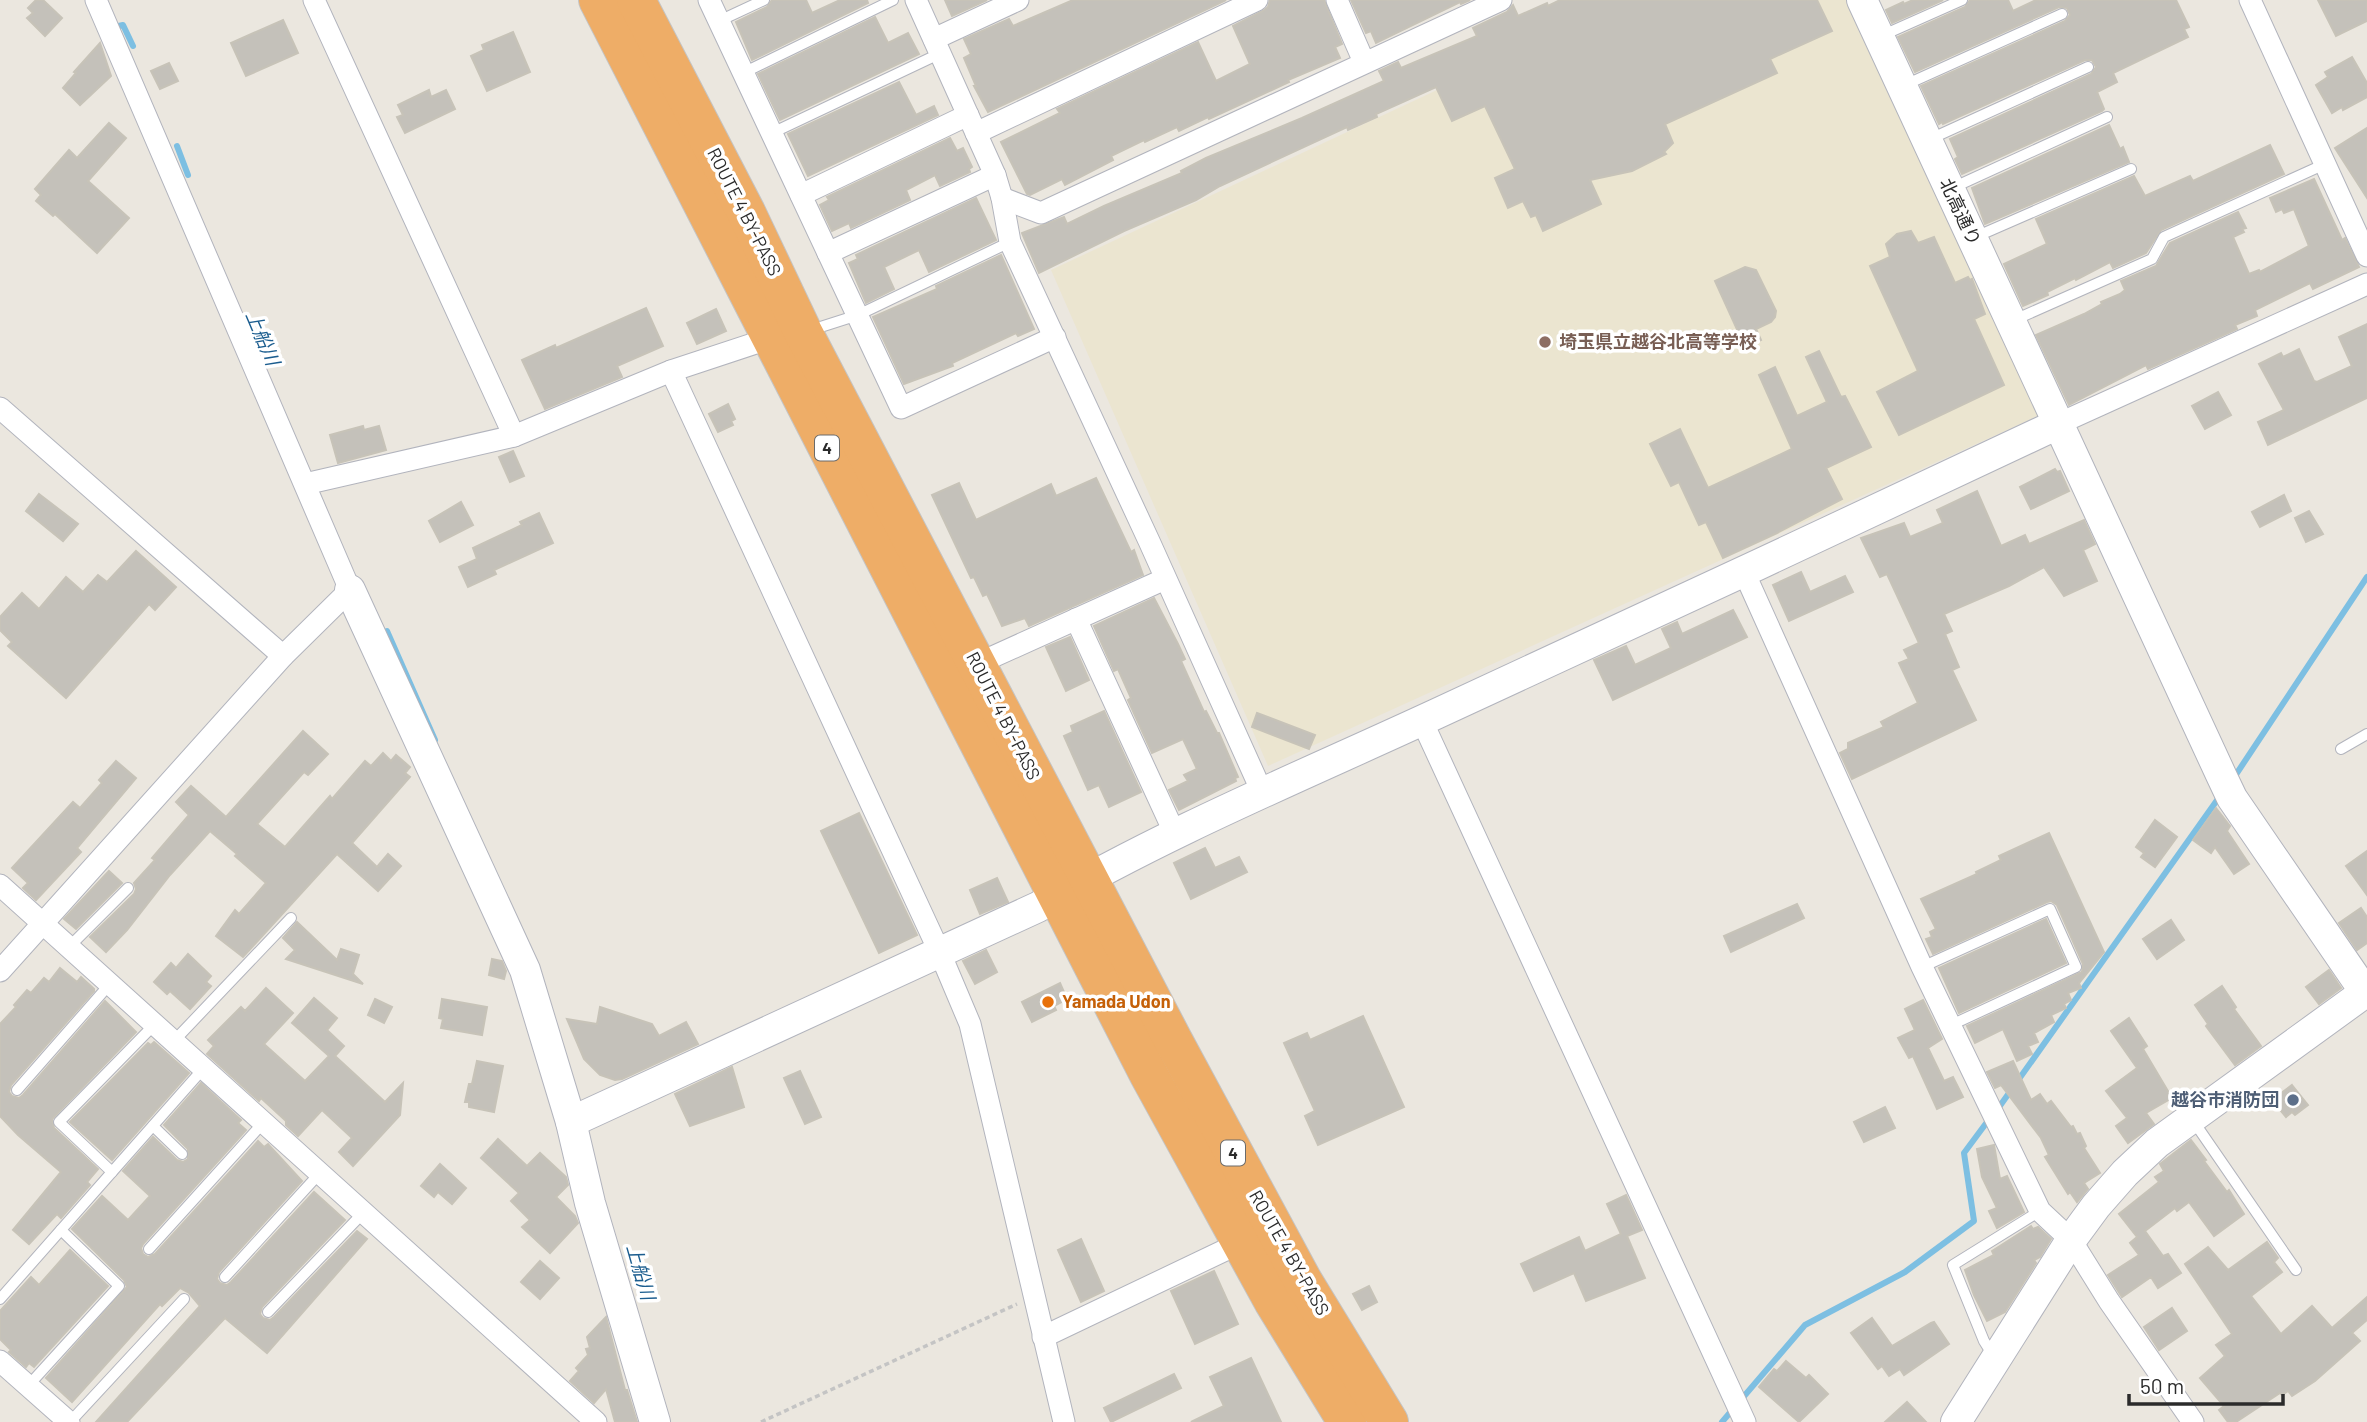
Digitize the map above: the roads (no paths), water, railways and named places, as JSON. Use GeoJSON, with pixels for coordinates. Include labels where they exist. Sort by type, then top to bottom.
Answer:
{"type":"FeatureCollection","features":[{"type":"Feature","properties":{"kind":"highway","name":"ROUTE 4 BY-PASS"},"geometry":{"type":"LineString","coordinates":[[598,0],[977,664],[1303,1281],[1389,1422]]}},
{"type":"Feature","properties":{"kind":"highway","name":"ROUTE 4 BY-PASS"},"geometry":{"type":"LineString","coordinates":[[636,0],[746,212],[787,335],[1056,897],[1240,1243],[1347,1422]]}},
{"type":"Feature","properties":{"kind":"street"},"geometry":{"type":"LineString","coordinates":[[96,0],[349,590],[524,970],[581,1118],[590,1203],[655,1422]]}},
{"type":"Feature","properties":{"kind":"street"},"geometry":{"type":"LineString","coordinates":[[314,0],[514,436]]}},
{"type":"Feature","properties":{"kind":"street"},"geometry":{"type":"LineString","coordinates":[[709,0],[901,408],[1055,337]]}},
{"type":"Feature","properties":{"kind":"street"},"geometry":{"type":"LineString","coordinates":[[916,0],[995,175],[1010,242],[1262,792]]}},
{"type":"Feature","properties":{"kind":"street"},"geometry":{"type":"LineString","coordinates":[[937,46],[1018,0]]}},
{"type":"Feature","properties":{"kind":"street"},"geometry":{"type":"LineString","coordinates":[[801,195],[1257,0]]}},
{"type":"Feature","properties":{"kind":"street"},"geometry":{"type":"LineString","coordinates":[[1337,0],[1364,62]]}},
{"type":"Feature","properties":{"kind":"street"},"geometry":{"type":"LineString","coordinates":[[1002,198],[1041,213],[1501,0]]}},
{"type":"Feature","properties":{"kind":"street","name":"北高通り"},"geometry":{"type":"LineString","coordinates":[[1862,0],[2227,788],[2366,991]]}},
{"type":"Feature","properties":{"kind":"street"},"geometry":{"type":"LineString","coordinates":[[2250,0],[2367,256]]}},
{"type":"Feature","properties":{"kind":"street"},"geometry":{"type":"LineString","coordinates":[[828,253],[995,175]]}},
{"type":"Feature","properties":{"kind":"street"},"geometry":{"type":"LineString","coordinates":[[581,1118],[940,953],[1262,792],[1422,721],[2058,424],[2367,284]]}},
{"type":"Feature","properties":{"kind":"street"},"geometry":{"type":"LineString","coordinates":[[304,484],[514,436],[671,372],[787,335]]}},
{"type":"Feature","properties":{"kind":"street"},"geometry":{"type":"LineString","coordinates":[[671,372],[940,953],[970,1024],[1064,1422]]}},
{"type":"Feature","properties":{"kind":"street"},"geometry":{"type":"LineString","coordinates":[[0,408],[283,656]]}},
{"type":"Feature","properties":{"kind":"street"},"geometry":{"type":"LineString","coordinates":[[1744,572],[1922,967],[2040,1211],[2071,1240],[2109,1301],[2193,1422]]}},
{"type":"Feature","properties":{"kind":"street"},"geometry":{"type":"LineString","coordinates":[[977,664],[1165,579]]}},
{"type":"Feature","properties":{"kind":"street"},"geometry":{"type":"LineString","coordinates":[[0,971],[283,656],[349,590]]}},
{"type":"Feature","properties":{"kind":"street"},"geometry":{"type":"LineString","coordinates":[[1076,619],[1175,834]]}},
{"type":"Feature","properties":{"kind":"street"},"geometry":{"type":"LineString","coordinates":[[1422,721],[1740,1411]]}},
{"type":"Feature","properties":{"kind":"street"},"geometry":{"type":"LineString","coordinates":[[0,885],[596,1422]]}},
{"type":"Feature","properties":{"kind":"street"},"geometry":{"type":"LineString","coordinates":[[1956,1422],[2071,1240],[2125,1173],[2157,1143],[2191,1117],[2366,991]]}},
{"type":"Feature","properties":{"kind":"street"},"geometry":{"type":"LineString","coordinates":[[1044,1337],[1240,1243]]}},
{"type":"Feature","properties":{"kind":"street"},"geometry":{"type":"LineString","coordinates":[[0,1361],[70,1422]]}},
{"type":"Feature","properties":{"kind":"lane"},"geometry":{"type":"LineString","coordinates":[[719,21],[764,0]]}},
{"type":"Feature","properties":{"kind":"lane"},"geometry":{"type":"LineString","coordinates":[[743,73],[893,0]]}},
{"type":"Feature","properties":{"kind":"lane"},"geometry":{"type":"LineString","coordinates":[[1879,37],[1962,0]]}},
{"type":"Feature","properties":{"kind":"lane"},"geometry":{"type":"LineString","coordinates":[[1902,87],[2062,15]]}},
{"type":"Feature","properties":{"kind":"lane"},"geometry":{"type":"LineString","coordinates":[[772,133],[937,46]]}},
{"type":"Feature","properties":{"kind":"lane"},"geometry":{"type":"LineString","coordinates":[[1927,141],[2088,67]]}},
{"type":"Feature","properties":{"kind":"lane"},"geometry":{"type":"LineString","coordinates":[[1949,189],[2107,117]]}},
{"type":"Feature","properties":{"kind":"lane"},"geometry":{"type":"LineString","coordinates":[[2011,322],[2152,259],[2164,237],[2325,164]]}},
{"type":"Feature","properties":{"kind":"lane"},"geometry":{"type":"LineString","coordinates":[[1972,239],[2131,169]]}},
{"type":"Feature","properties":{"kind":"lane"},"geometry":{"type":"LineString","coordinates":[[787,335],[858,315],[1010,242]]}},
{"type":"Feature","properties":{"kind":"lane"},"geometry":{"type":"LineString","coordinates":[[2341,749],[2367,734]]}},
{"type":"Feature","properties":{"kind":"lane"},"geometry":{"type":"LineString","coordinates":[[68,948],[128,888]]}},
{"type":"Feature","properties":{"kind":"lane"},"geometry":{"type":"LineString","coordinates":[[1922,967],[2050,909],[2076,967],[1950,1026]]}},
{"type":"Feature","properties":{"kind":"lane"},"geometry":{"type":"LineString","coordinates":[[173,1042],[291,918]]}},
{"type":"Feature","properties":{"kind":"lane"},"geometry":{"type":"LineString","coordinates":[[18,1090],[109,985]]}},
{"type":"Feature","properties":{"kind":"lane"},"geometry":{"type":"LineString","coordinates":[[111,1172],[59,1122],[154,1025]]}},
{"type":"Feature","properties":{"kind":"lane"},"geometry":{"type":"LineString","coordinates":[[0,1300],[203,1069]]}},
{"type":"Feature","properties":{"kind":"lane"},"geometry":{"type":"LineString","coordinates":[[2191,1117],[2296,1269]]}},
{"type":"Feature","properties":{"kind":"lane"},"geometry":{"type":"LineString","coordinates":[[149,1249],[263,1123]]}},
{"type":"Feature","properties":{"kind":"lane"},"geometry":{"type":"LineString","coordinates":[[153,1126],[182,1154]]}},
{"type":"Feature","properties":{"kind":"lane"},"geometry":{"type":"LineString","coordinates":[[225,1277],[319,1174]]}},
{"type":"Feature","properties":{"kind":"lane"},"geometry":{"type":"LineString","coordinates":[[1996,1360],[1984,1341],[1953,1265],[2040,1211]]}},
{"type":"Feature","properties":{"kind":"lane"},"geometry":{"type":"LineString","coordinates":[[268,1312],[363,1213]]}},
{"type":"Feature","properties":{"kind":"lane"},"geometry":{"type":"LineString","coordinates":[[29,1386],[119,1286],[61,1230]]}},
{"type":"Feature","properties":{"kind":"lane"},"geometry":{"type":"LineString","coordinates":[[70,1422],[184,1299]]}},
{"type":"Feature","properties":{"kind":"waterway"},"geometry":{"type":"LineString","coordinates":[[114,27],[123,25],[133,46]]}},
{"type":"Feature","properties":{"kind":"waterway","name":"上船川"},"geometry":{"type":"LineString","coordinates":[[177,146],[188,175]]}},
{"type":"Feature","properties":{"kind":"waterway"},"geometry":{"type":"LineString","coordinates":[[2233,779],[2367,577]]}},
{"type":"Feature","properties":{"kind":"waterway","name":"上船川"},"geometry":{"type":"LineString","coordinates":[[387,631],[435,740]]}},
{"type":"Feature","properties":{"kind":"waterway"},"geometry":{"type":"LineString","coordinates":[[1997,1110],[2220,796]]}},
{"type":"Feature","properties":{"kind":"waterway"},"geometry":{"type":"LineString","coordinates":[[1722,1422],[1805,1325],[1905,1272],[1974,1221],[1964,1153],[1990,1118]]}},
{"type":"Feature","properties":{"kind":"place","name":"埼玉県立越谷北高等学校"},"geometry":{"type":"Point","coordinates":[1545,342]}},
{"type":"Feature","properties":{"kind":"place","name":"Yamada Udon"},"geometry":{"type":"Point","coordinates":[1048,1002]}},
{"type":"Feature","properties":{"kind":"place","name":"越谷市消防団"},"geometry":{"type":"Point","coordinates":[2293,1100]}}]}
